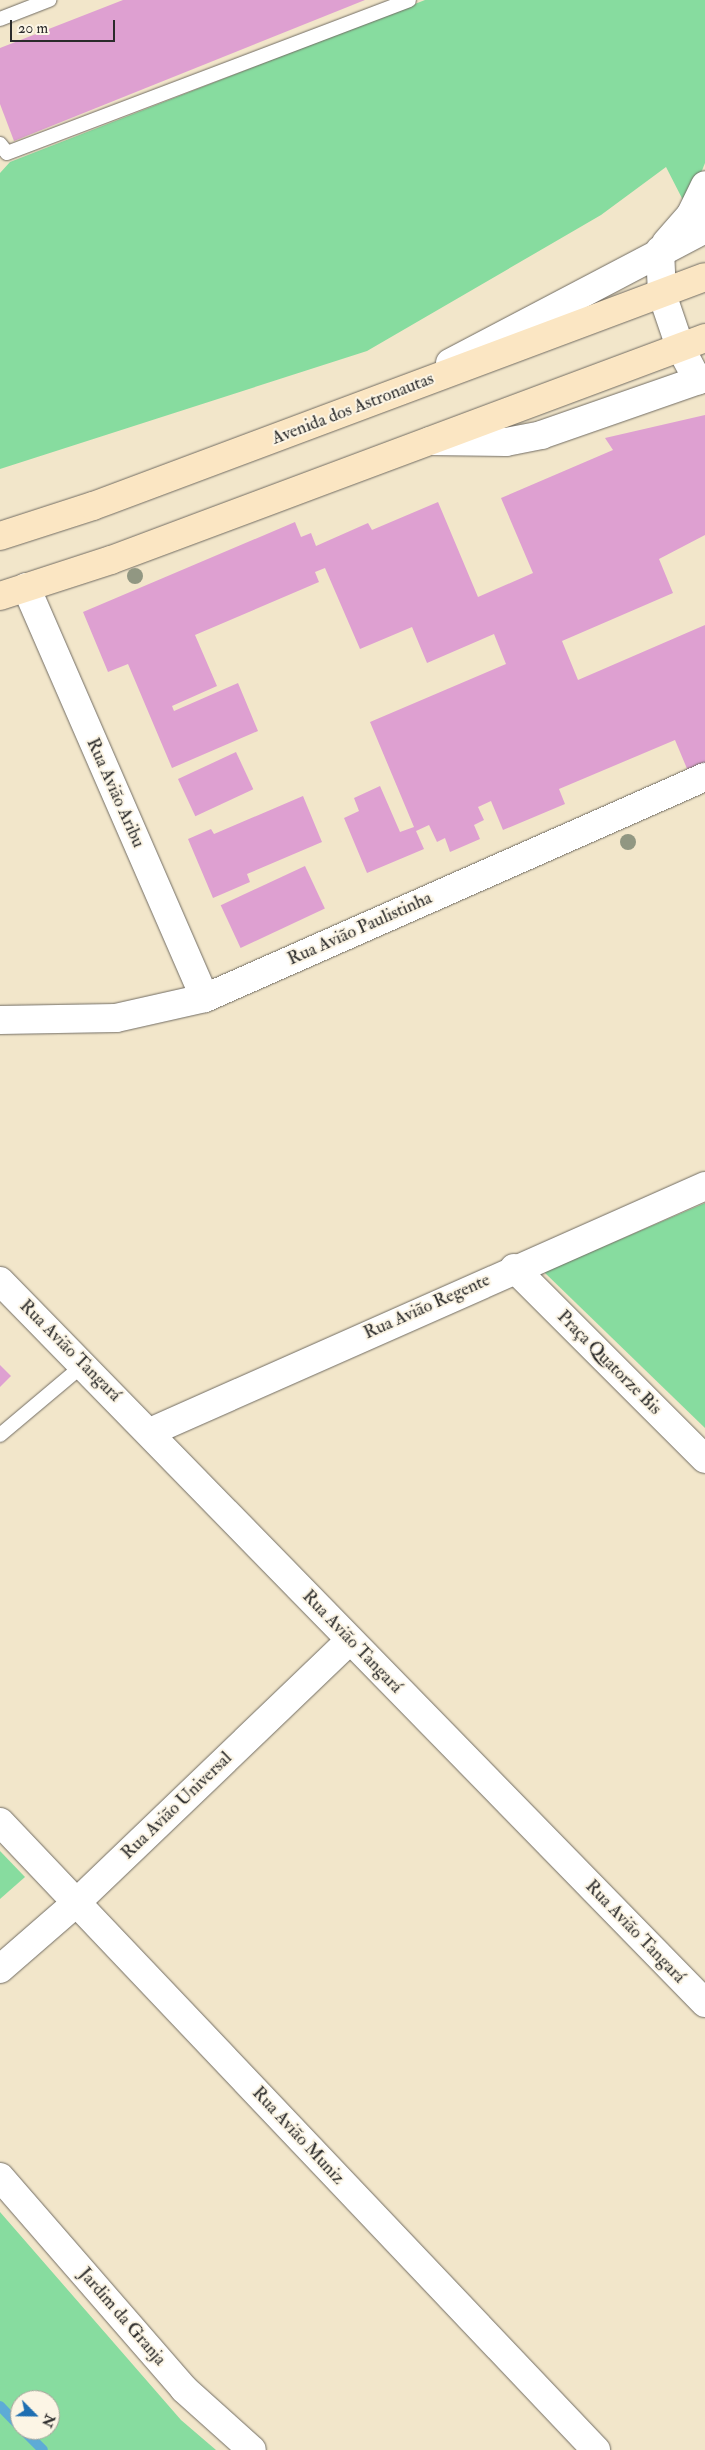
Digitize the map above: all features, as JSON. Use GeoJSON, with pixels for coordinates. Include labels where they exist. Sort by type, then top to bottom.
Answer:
{"type":"FeatureCollection","features":[{"type":"Feature","properties":{"kind":"main road","name":"Avenida dos Astronautas"},"geometry":{"type":"LineString","coordinates":[[0,536],[93,506],[705,277]]}},
{"type":"Feature","properties":{"kind":"main road"},"geometry":{"type":"LineString","coordinates":[[0,596],[111,560],[705,338]]}},
{"type":"Feature","properties":{"kind":"street"},"geometry":{"type":"LineString","coordinates":[[429,441],[506,442],[541,435],[702,380],[680,347],[662,294],[660,250],[691,214],[705,185]]}},
{"type":"Feature","properties":{"kind":"street"},"geometry":{"type":"LineString","coordinates":[[393,394],[660,250],[705,229]]}},
{"type":"Feature","properties":{"kind":"street","name":"Rua Avião Aribu"},"geometry":{"type":"LineString","coordinates":[[26,587],[205,998]]}},
{"type":"Feature","properties":{"kind":"street","name":"Rua Avião Paulistinha"},"geometry":{"type":"LineString","coordinates":[[0,1020],[116,1018],[205,998],[705,777]]}},
{"type":"Feature","properties":{"kind":"street","name":"Rua Avião Regente"},"geometry":{"type":"LineString","coordinates":[[150,1432],[514,1268],[705,1186]]}},
{"type":"Feature","properties":{"kind":"street","name":"Praça Quatorze Bis"},"geometry":{"type":"LineString","coordinates":[[514,1268],[705,1459]]}},
{"type":"Feature","properties":{"kind":"street","name":"Rua Avião Tangará"},"geometry":{"type":"LineString","coordinates":[[0,1280],[705,2003]]}},
{"type":"Feature","properties":{"kind":"street","name":"Rua Avião Universal"},"geometry":{"type":"LineString","coordinates":[[0,1969],[77,1902],[350,1640]]}},
{"type":"Feature","properties":{"kind":"street","name":"Rua Avião Muniz"},"geometry":{"type":"LineString","coordinates":[[0,1822],[596,2450]]}},
{"type":"Feature","properties":{"kind":"street","name":"Jardim da Granja"},"geometry":{"type":"LineString","coordinates":[[0,2177],[184,2388],[252,2450]]}},
{"type":"Feature","properties":{"kind":"lane"},"geometry":{"type":"LineString","coordinates":[[0,19],[49,0]]}},
{"type":"Feature","properties":{"kind":"lane"},"geometry":{"type":"LineString","coordinates":[[0,144],[7,153],[410,0]]}},
{"type":"Feature","properties":{"kind":"lane"},"geometry":{"type":"LineString","coordinates":[[0,1435],[84,1365]]}},
{"type":"Feature","properties":{"kind":"green space"},"geometry":{"type":"Polygon","coordinates":[[[425,0],[705,0],[705,163],[687,208],[666,167],[601,215],[367,351],[0,469],[0,173],[10,162],[425,0]]]}},
{"type":"Feature","properties":{"kind":"green space"},"geometry":{"type":"Polygon","coordinates":[[[705,1203],[705,1428],[544,1272],[705,1203]]]}},
{"type":"Feature","properties":{"kind":"green space"},"geometry":{"type":"Polygon","coordinates":[[[0,1851],[25,1877],[0,1899],[0,1851]]]}},
{"type":"Feature","properties":{"kind":"green space"},"geometry":{"type":"Polygon","coordinates":[[[0,2212],[181,2420],[216,2450],[0,2450],[0,2212]]]}},
{"type":"Feature","properties":{"kind":"building"},"geometry":{"type":"Polygon","coordinates":[[[123,0],[365,0],[14,141],[0,104],[0,48],[123,0]]]}},
{"type":"Feature","properties":{"kind":"building"},"geometry":{"type":"Polygon","coordinates":[[[705,415],[705,535],[659,559],[673,593],[562,641],[578,680],[705,625],[705,764],[688,771],[675,740],[559,789],[565,804],[503,830],[491,801],[478,807],[484,820],[474,825],[480,839],[450,852],[445,838],[437,842],[429,825],[416,831],[424,849],[367,873],[344,818],[359,811],[354,798],[380,786],[400,832],[414,827],[370,722],[506,664],[494,634],[427,663],[412,627],[360,649],[325,568],[315,572],[319,582],[195,635],[217,686],[172,706],[174,711],[238,683],[258,731],[172,768],[128,664],[108,672],[83,612],[295,522],[301,537],[311,533],[316,546],[368,523],[372,530],[438,502],[478,597],[533,573],[501,498],[613,450],[605,438],[705,415]]]}},
{"type":"Feature","properties":{"kind":"building"},"geometry":{"type":"Polygon","coordinates":[[[236,752],[253,789],[195,816],[178,779],[236,752]]]}},
{"type":"Feature","properties":{"kind":"building"},"geometry":{"type":"Polygon","coordinates":[[[303,796],[322,842],[247,874],[250,882],[213,898],[188,839],[211,829],[214,834],[303,796]]]}},
{"type":"Feature","properties":{"kind":"building"},"geometry":{"type":"Polygon","coordinates":[[[305,866],[325,909],[241,948],[221,905],[305,866]]]}},
{"type":"Feature","properties":{"kind":"building"},"geometry":{"type":"Polygon","coordinates":[[[0,1365],[11,1376],[0,1387],[0,1365]]]}},
{"type":"Feature","properties":{"kind":"waterway"},"geometry":{"type":"LineString","coordinates":[[0,2406],[10,2416]]}},
{"type":"Feature","properties":{"kind":"waterway"},"geometry":{"type":"LineString","coordinates":[[33,2440],[43,2450]]}}]}
